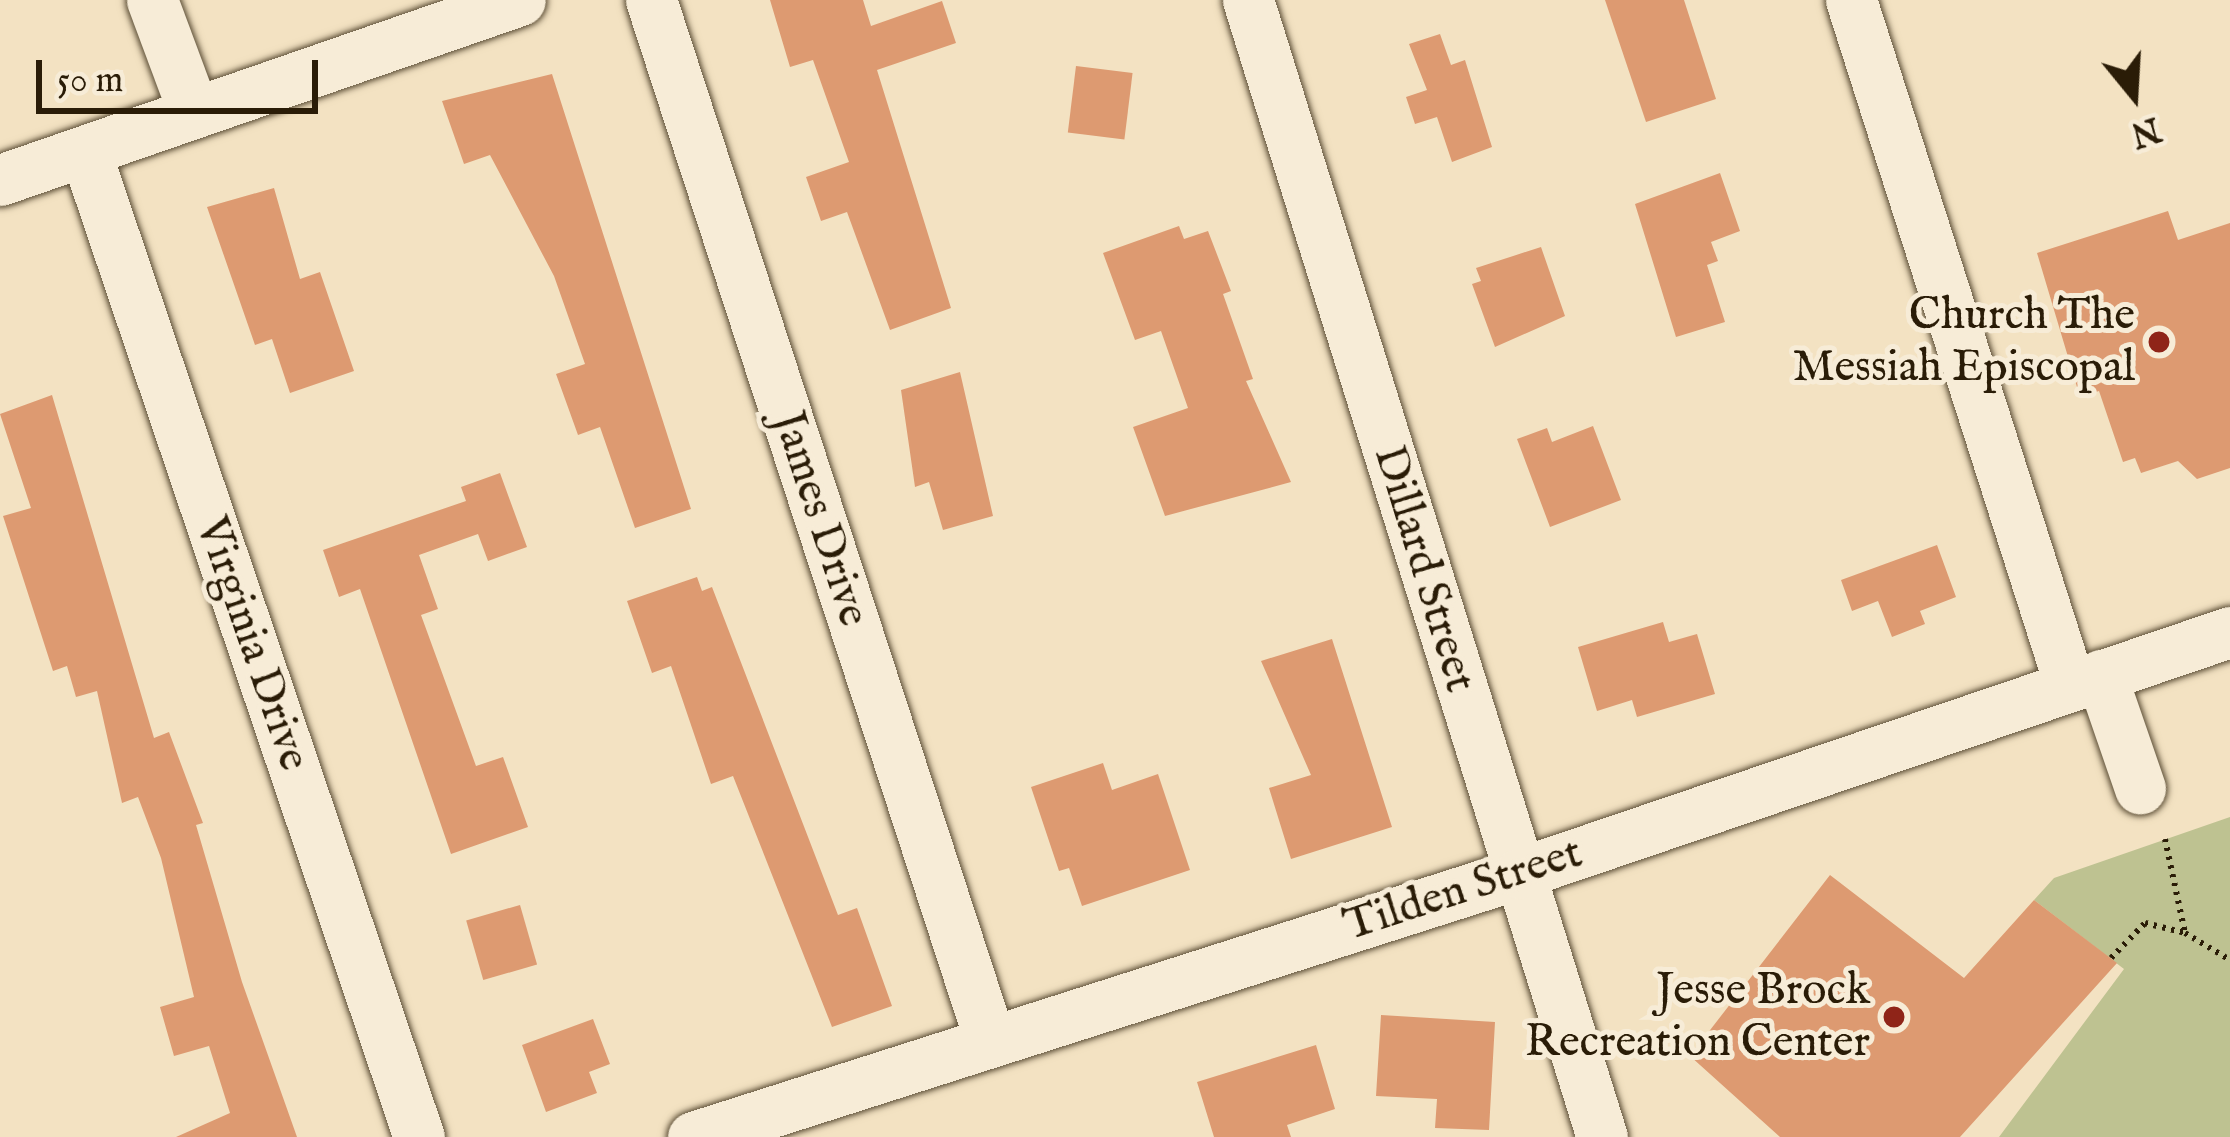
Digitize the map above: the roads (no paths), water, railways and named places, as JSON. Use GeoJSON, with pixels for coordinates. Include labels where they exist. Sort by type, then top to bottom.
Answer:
{"type":"FeatureCollection","features":[{"type":"Feature","properties":{"kind":"street"},"geometry":{"type":"LineString","coordinates":[[152,0],[193,110]]}},
{"type":"Feature","properties":{"kind":"street"},"geometry":{"type":"LineString","coordinates":[[0,180],[520,0]]}},
{"type":"Feature","properties":{"kind":"street","name":"James Drive"},"geometry":{"type":"LineString","coordinates":[[651,0],[989,1038]]}},
{"type":"Feature","properties":{"kind":"street","name":"Dillard Street"},"geometry":{"type":"LineString","coordinates":[[1248,0],[1602,1137]]}},
{"type":"Feature","properties":{"kind":"street"},"geometry":{"type":"LineString","coordinates":[[1851,0],[2085,680],[2140,788]]}},
{"type":"Feature","properties":{"kind":"street","name":"Virginia Drive"},"geometry":{"type":"LineString","coordinates":[[85,152],[419,1137]]}},
{"type":"Feature","properties":{"kind":"street","name":"Tilden Street"},"geometry":{"type":"LineString","coordinates":[[693,1137],[989,1038],[1520,873],[2230,632]]}},
{"type":"Feature","properties":{"kind":"place","name":"Church The Messiah Episcopal"},"geometry":{"type":"Point","coordinates":[2159,342]}},
{"type":"Feature","properties":{"kind":"place","name":"Jesse Brock Recreation Center"},"geometry":{"type":"Point","coordinates":[1894,1017]}}]}
